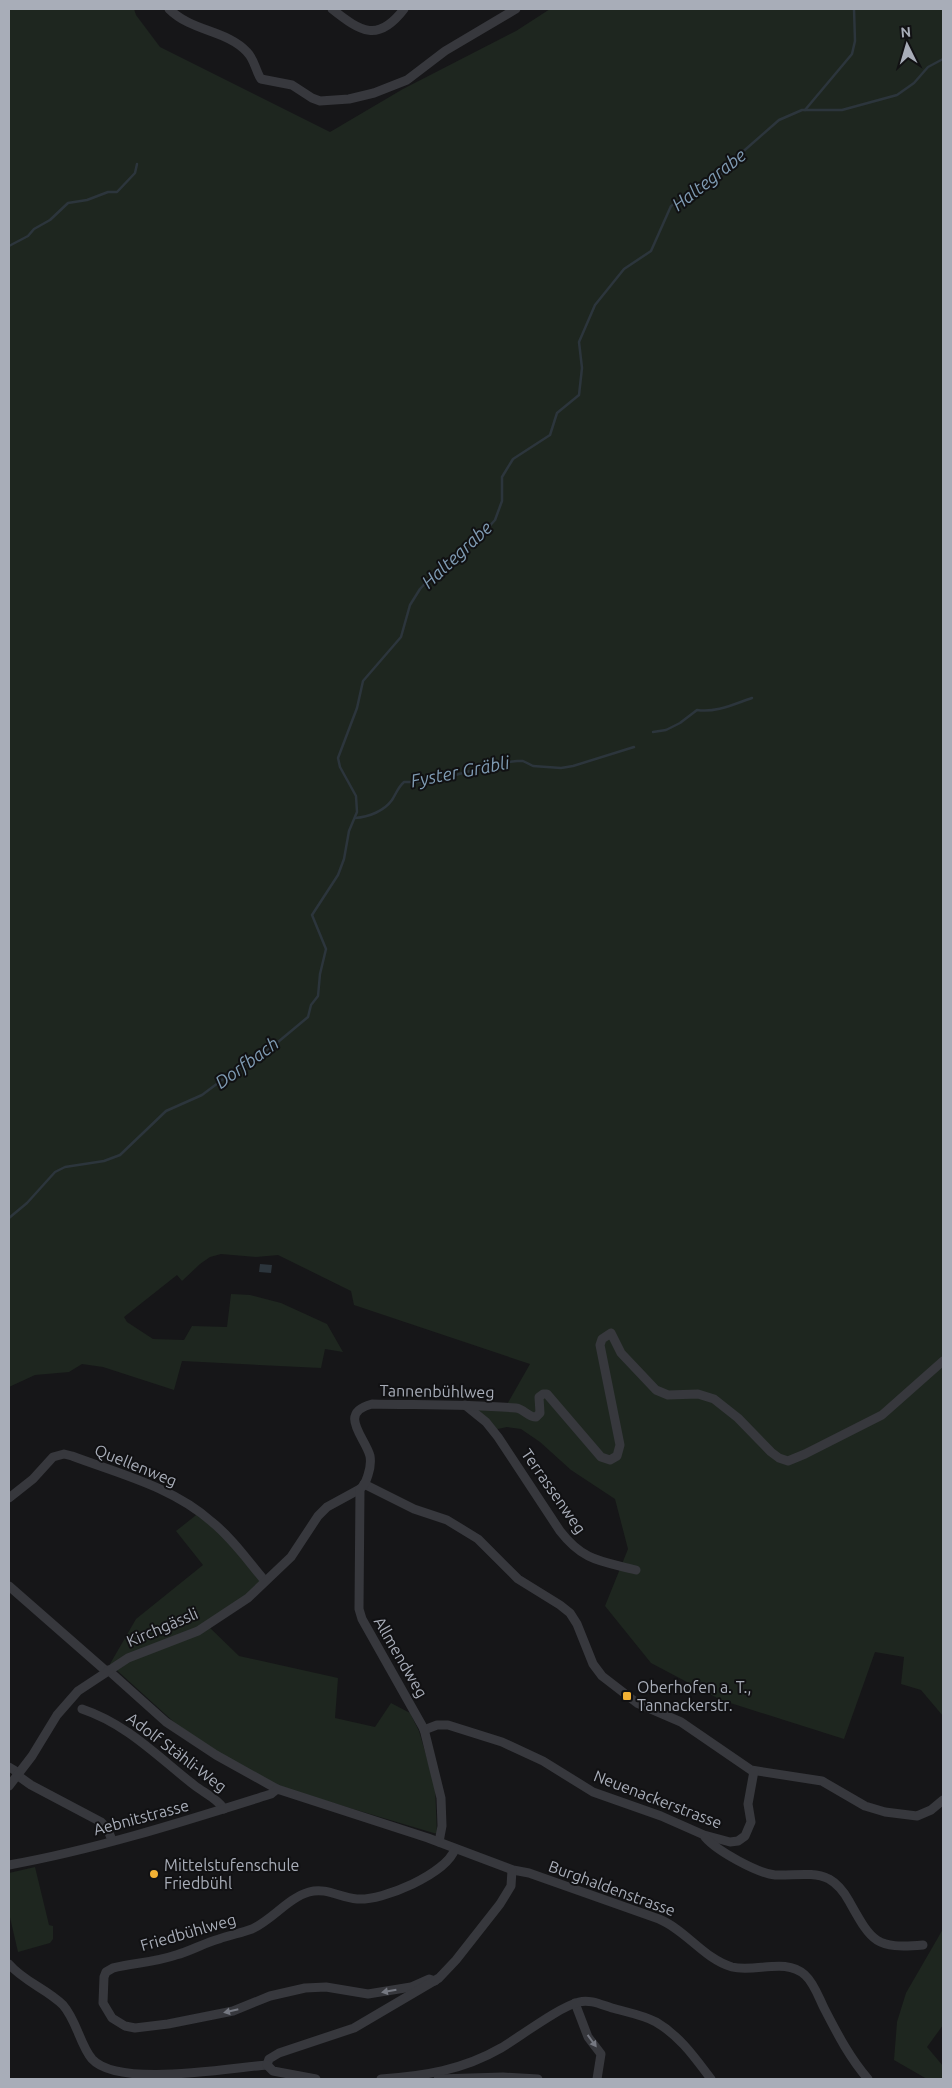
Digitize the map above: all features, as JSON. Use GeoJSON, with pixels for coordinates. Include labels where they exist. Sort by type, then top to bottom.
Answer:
{"type":"FeatureCollection","features":[{"type":"Feature","properties":{"kind":"street"},"geometry":{"type":"LineString","coordinates":[[169,9],[185,22],[226,38],[244,49],[256,64],[261,79],[292,85],[316,100],[329,101],[374,93],[407,80],[445,51],[516,9]]}},
{"type":"Feature","properties":{"kind":"street"},"geometry":{"type":"LineString","coordinates":[[332,9],[358,27],[375,30],[388,27],[404,9]]}},
{"type":"Feature","properties":{"kind":"street","name":"Tannenbühlweg"},"geometry":{"type":"LineString","coordinates":[[362,1486],[371,1462],[368,1450],[355,1424],[356,1416],[362,1408],[372,1404],[520,1408],[530,1416],[536,1417],[540,1413],[539,1396],[547,1394],[601,1457],[607,1460],[615,1458],[620,1449],[619,1435],[600,1345],[602,1339],[611,1333],[621,1354],[656,1390],[668,1394],[698,1394],[714,1399],[738,1418],[771,1452],[779,1458],[788,1461],[882,1415],[943,1361]]}},
{"type":"Feature","properties":{"kind":"street","name":"Terrassenweg"},"geometry":{"type":"LineString","coordinates":[[464,1405],[493,1430],[560,1531],[570,1543],[584,1554],[601,1562],[636,1570]]}},
{"type":"Feature","properties":{"kind":"street","name":"Quellenweg"},"geometry":{"type":"LineString","coordinates":[[9,1498],[33,1479],[54,1457],[64,1454],[72,1456],[157,1487],[191,1505],[227,1536],[265,1582]]}},
{"type":"Feature","properties":{"kind":"street"},"geometry":{"type":"LineString","coordinates":[[362,1486],[414,1509],[447,1520],[470,1534],[518,1579],[570,1613],[577,1624],[593,1664],[609,1682],[638,1703],[681,1722],[754,1771],[822,1781],[854,1800],[884,1812],[917,1816],[942,1802]]}},
{"type":"Feature","properties":{"kind":"street","name":"Kirchgässli"},"geometry":{"type":"LineString","coordinates":[[9,1786],[65,1705],[78,1691],[136,1654],[198,1631],[248,1598],[291,1557],[318,1516],[327,1507],[362,1486]]}},
{"type":"Feature","properties":{"kind":"street","name":"Allmendweg"},"geometry":{"type":"LineString","coordinates":[[362,1486],[358,1596],[360,1613],[424,1730],[441,1798],[442,1826],[440,1842]]}},
{"type":"Feature","properties":{"kind":"street"},"geometry":{"type":"LineString","coordinates":[[9,1586],[152,1710],[188,1737],[229,1763],[277,1789],[440,1842],[512,1870],[511,1886],[500,1904],[456,1960],[435,1981],[354,2028],[269,2059],[268,2065],[273,2071],[316,2079]]}},
{"type":"Feature","properties":{"kind":"street","name":"Adolf Stähli-Weg"},"geometry":{"type":"LineString","coordinates":[[82,1709],[111,1722],[139,1739],[195,1786],[218,1801],[224,1809]]}},
{"type":"Feature","properties":{"kind":"street","name":"Neuenackerstrasse"},"geometry":{"type":"LineString","coordinates":[[424,1730],[437,1725],[448,1725],[502,1742],[543,1761],[593,1792],[661,1816],[704,1835],[730,1842],[738,1841],[745,1836],[751,1822],[748,1804],[754,1771]]}},
{"type":"Feature","properties":{"kind":"street"},"geometry":{"type":"LineString","coordinates":[[9,1767],[32,1785],[101,1822],[107,1828],[112,1840]]}},
{"type":"Feature","properties":{"kind":"street","name":"Aebnitstrasse"},"geometry":{"type":"LineString","coordinates":[[9,1865],[46,1858],[189,1821],[271,1794],[277,1789]]}},
{"type":"Feature","properties":{"kind":"street"},"geometry":{"type":"LineString","coordinates":[[704,1835],[710,1843],[755,1870],[776,1875],[815,1875],[831,1880],[843,1890],[865,1929],[877,1941],[896,1946],[923,1945]]}},
{"type":"Feature","properties":{"kind":"street","name":"Friedbühlweg"},"geometry":{"type":"LineString","coordinates":[[435,1981],[429,1979],[411,1987],[368,1994],[326,1987],[305,1988],[270,1996],[233,2011],[168,2024],[135,2028],[125,2026],[112,2018],[103,2003],[104,1977],[111,1969],[176,1955],[218,1939],[250,1930],[300,1896],[311,1891],[328,1891],[360,1900],[390,1894],[440,1867],[450,1859],[455,1849]]}},
{"type":"Feature","properties":{"kind":"street","name":"Burghaldenstrasse"},"geometry":{"type":"LineString","coordinates":[[512,1870],[529,1873],[665,1921],[718,1961],[731,1966],[744,1968],[788,1966],[798,1969],[809,1979],[848,2054],[868,2079]]}},
{"type":"Feature","properties":{"kind":"street"},"geometry":{"type":"LineString","coordinates":[[9,1964],[62,2004],[73,2020],[92,2059],[109,2070],[129,2073],[169,2074],[268,2065]]}},
{"type":"Feature","properties":{"kind":"street"},"geometry":{"type":"LineString","coordinates":[[381,2079],[416,2076],[450,2070],[470,2064],[575,2003],[589,2002],[655,2022],[675,2036],[685,2046],[711,2079]]}},
{"type":"Feature","properties":{"kind":"street"},"geometry":{"type":"LineString","coordinates":[[575,2003],[588,2037],[601,2054],[597,2079]]}},
{"type":"Feature","properties":{"kind":"street"},"geometry":{"type":"LineString","coordinates":[[438,2079],[503,2077],[538,2079]]}},
{"type":"Feature","properties":{"kind":"shaded area"},"geometry":{"type":"Polygon","coordinates":[[[9,9],[134,9],[136,15],[160,47],[330,132],[403,89],[516,31],[550,9],[943,9],[943,1716],[921,1690],[901,1684],[904,1657],[875,1652],[844,1739],[721,1700],[651,1663],[605,1606],[628,1549],[615,1499],[571,1470],[540,1442],[521,1429],[507,1427],[493,1430],[467,1407],[505,1408],[530,1364],[354,1305],[351,1291],[278,1255],[256,1257],[221,1254],[210,1257],[182,1281],[177,1275],[124,1317],[127,1322],[153,1339],[184,1340],[192,1326],[227,1327],[231,1294],[250,1295],[281,1303],[327,1324],[343,1352],[325,1349],[321,1368],[182,1361],[174,1390],[103,1367],[82,1364],[69,1372],[35,1375],[9,1387],[9,9]]]}},
{"type":"Feature","properties":{"kind":"shaded area"},"geometry":{"type":"Polygon","coordinates":[[[260,1264],[272,1265],[271,1273],[259,1272],[260,1264]]]}},
{"type":"Feature","properties":{"kind":"shaded area"},"geometry":{"type":"Polygon","coordinates":[[[200,1512],[265,1581],[207,1625],[239,1656],[338,1678],[335,1718],[375,1727],[391,1703],[410,1713],[419,1731],[435,1786],[437,1834],[286,1789],[197,1743],[110,1664],[136,1619],[203,1565],[176,1531],[200,1512]]]}},
{"type":"Feature","properties":{"kind":"shaded area"},"geometry":{"type":"Polygon","coordinates":[[[35,1867],[49,1925],[53,1926],[53,1939],[50,1943],[18,1952],[9,1913],[9,1873],[35,1867]]]}},
{"type":"Feature","properties":{"kind":"shaded area"},"geometry":{"type":"Polygon","coordinates":[[[943,1929],[943,2025],[927,2047],[943,2066],[943,2079],[927,2079],[894,2060],[897,2022],[906,1993],[943,1929]]]}},
{"type":"Feature","properties":{"kind":"waterway"},"geometry":{"type":"LineString","coordinates":[[805,110],[852,54],[855,41],[854,9]]}},
{"type":"Feature","properties":{"kind":"waterway","name":"Haltegrabe"},"geometry":{"type":"LineString","coordinates":[[9,1218],[27,1203],[55,1172],[65,1167],[104,1161],[120,1155],[166,1111],[202,1095],[272,1047],[308,1017],[311,1005],[318,996],[320,974],[326,949],[312,915],[338,875],[344,859],[349,831],[357,812],[356,796],[340,767],[338,758],[357,708],[363,681],[401,637],[410,605],[420,589],[434,574],[443,570],[476,541],[495,520],[502,501],[502,477],[513,459],[550,435],[557,413],[579,395],[582,368],[579,342],[595,305],[624,269],[651,251],[671,206],[723,173],[738,156],[779,120],[802,110],[842,110],[897,95],[914,83],[928,67],[943,59]]}},
{"type":"Feature","properties":{"kind":"waterway"},"geometry":{"type":"LineString","coordinates":[[9,246],[28,236],[34,229],[50,220],[68,203],[87,200],[108,192],[117,192],[135,173],[137,164]]}},
{"type":"Feature","properties":{"kind":"waterway","name":"Fyster Gräbli"},"geometry":{"type":"LineString","coordinates":[[653,732],[666,730],[680,723],[697,710],[718,709],[752,698]]}},
{"type":"Feature","properties":{"kind":"waterway","name":"Fyster Gräbli"},"geometry":{"type":"LineString","coordinates":[[355,818],[371,815],[385,807],[404,782],[430,782],[499,763],[517,761],[523,761],[533,766],[561,768],[634,747]]}},
{"type":"Feature","properties":{"kind":"place","name":"Oberhofen a. T., Tannackerstr."},"geometry":{"type":"Point","coordinates":[627,1696]}},
{"type":"Feature","properties":{"kind":"place","name":"Mittelstufenschule Friedbühl"},"geometry":{"type":"Point","coordinates":[154,1874]}},
{"type":"Feature","properties":{"kind":"water label","name":"Dorfbach"},"geometry":{"type":"Point","coordinates":[247,1063]}}]}
